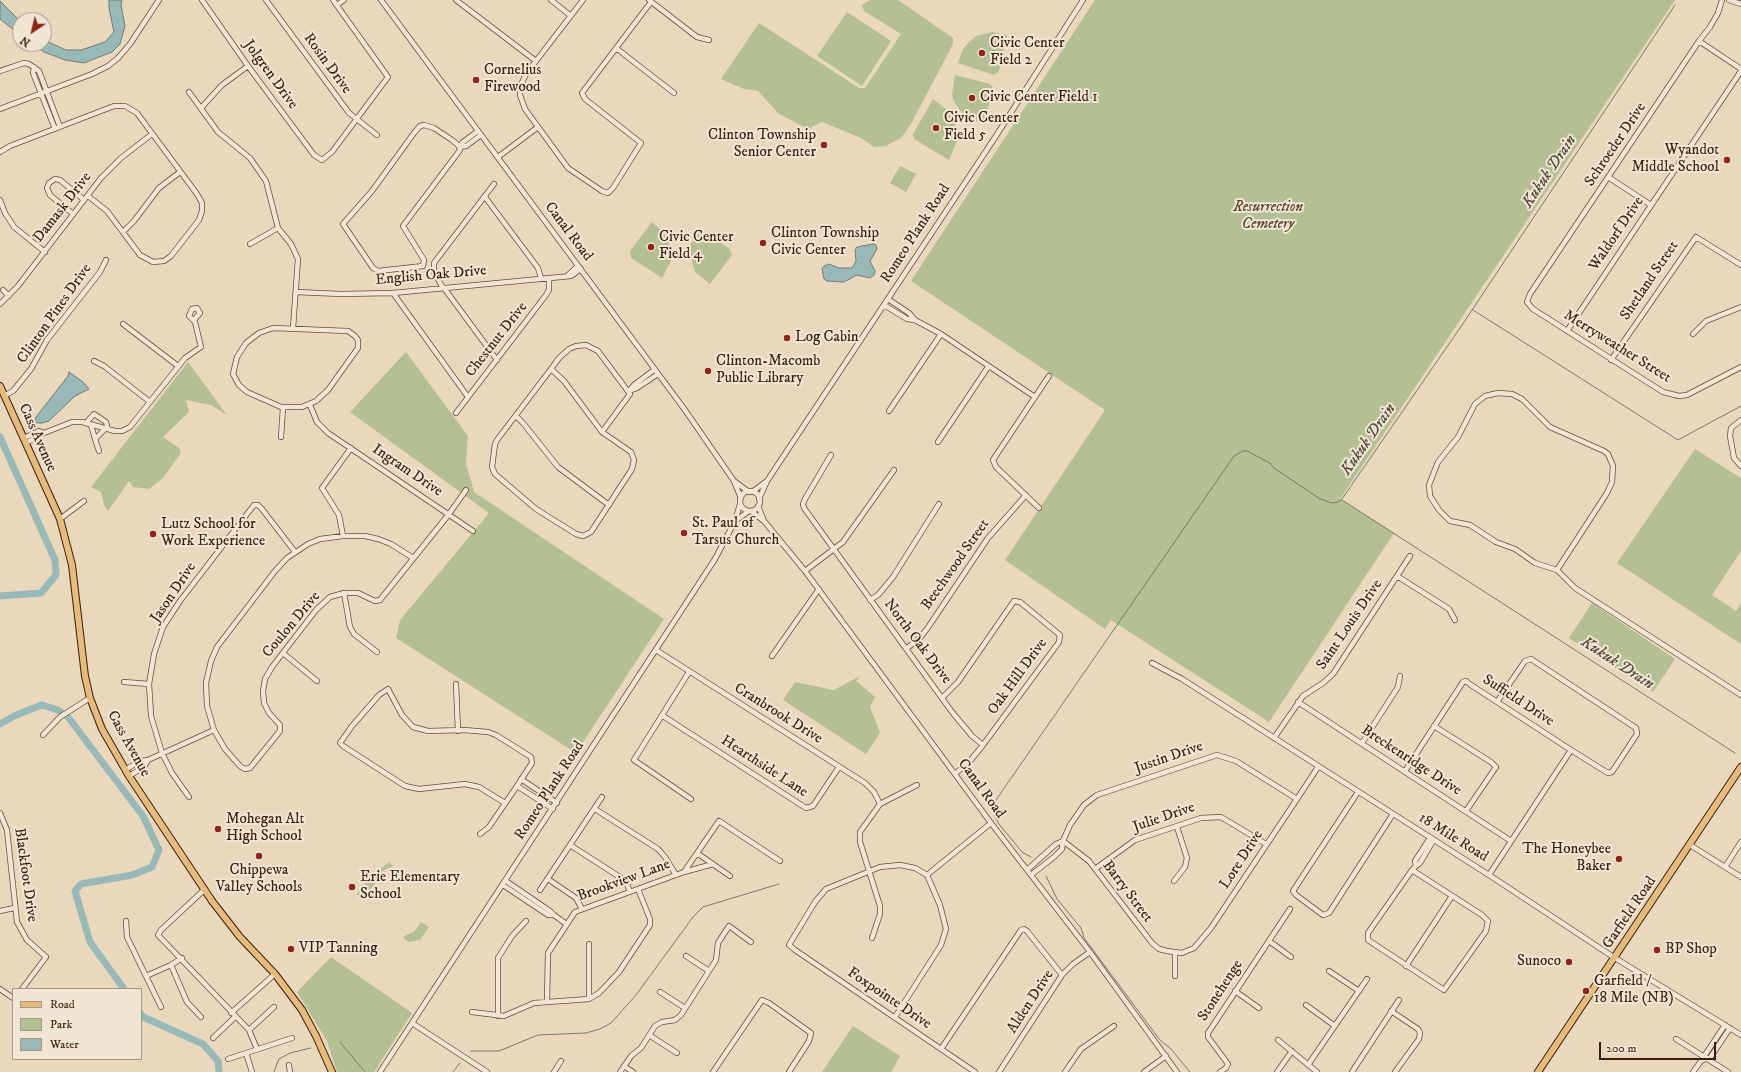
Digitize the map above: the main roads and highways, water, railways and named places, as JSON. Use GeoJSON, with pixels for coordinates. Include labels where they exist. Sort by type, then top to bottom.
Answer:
{"type":"FeatureCollection","features":[{"type":"Feature","properties":{"kind":"main road","name":"Cass Avenue"},"geometry":{"type":"LineString","coordinates":[[0,386],[60,519],[72,565],[83,664],[90,698],[102,728],[127,773],[204,890],[237,933],[275,974],[307,1018],[331,1071]]}},
{"type":"Feature","properties":{"kind":"main road","name":"Garfield Road"},"geometry":{"type":"LineString","coordinates":[[1538,1072],[1741,767]]}},
{"type":"Feature","properties":{"kind":"water"},"geometry":{"type":"Polygon","coordinates":[[[109,0],[122,0],[121,5],[125,26],[120,44],[112,52],[84,63],[65,60],[44,52],[52,52],[52,44],[66,50],[81,50],[105,42],[114,32],[109,8],[109,0]]]}},
{"type":"Feature","properties":{"kind":"water"},"geometry":{"type":"Polygon","coordinates":[[[0,1],[12,13],[12,29],[0,19],[0,1]]]}},
{"type":"Feature","properties":{"kind":"water"},"geometry":{"type":"Polygon","coordinates":[[[873,244],[876,245],[877,249],[870,261],[875,271],[874,275],[870,278],[857,275],[844,282],[827,281],[824,279],[822,269],[824,266],[829,264],[839,268],[852,268],[856,261],[855,250],[857,247],[873,244]]]}},
{"type":"Feature","properties":{"kind":"water"},"geometry":{"type":"Polygon","coordinates":[[[69,372],[83,382],[89,389],[75,396],[49,421],[34,423],[36,417],[68,376],[69,372]]]}},
{"type":"Feature","properties":{"kind":"waterway"},"geometry":{"type":"LineString","coordinates":[[1031,857],[1022,852],[999,824],[995,816],[994,808],[996,800],[1234,456],[1243,451],[1247,451],[1270,463],[1274,468],[1320,499],[1333,503],[1342,499],[1460,328],[1675,5]]}},
{"type":"Feature","properties":{"kind":"waterway"},"geometry":{"type":"LineString","coordinates":[[1473,310],[1678,440],[1741,406]]}},
{"type":"Feature","properties":{"kind":"waterway"},"geometry":{"type":"LineString","coordinates":[[0,437],[55,560],[56,575],[41,593],[0,596]]}},
{"type":"Feature","properties":{"kind":"waterway","name":"Kukuk Drain"},"geometry":{"type":"LineString","coordinates":[[1342,500],[1735,753]]}},
{"type":"Feature","properties":{"kind":"waterway"},"geometry":{"type":"LineString","coordinates":[[0,724],[16,715],[42,705],[58,710],[68,717],[143,816],[159,850],[152,867],[132,875],[81,884],[75,891],[90,942],[123,988]]}},
{"type":"Feature","properties":{"kind":"waterway"},"geometry":{"type":"LineString","coordinates":[[1046,876],[1057,899],[1081,928],[1084,938],[1160,1040],[1171,1049],[1190,1072]]}},
{"type":"Feature","properties":{"kind":"waterway"},"geometry":{"type":"LineString","coordinates":[[471,1051],[499,1051],[538,1035],[586,1033],[600,1029],[611,1023],[636,995],[693,917],[703,907],[779,884]]}},
{"type":"Feature","properties":{"kind":"waterway"},"geometry":{"type":"LineString","coordinates":[[142,1016],[203,1044],[218,1061],[219,1072]]}},
{"type":"Feature","properties":{"kind":"waterway"},"geometry":{"type":"LineString","coordinates":[[340,1042],[365,1072]]}},
{"type":"Feature","properties":{"kind":"waterway"},"geometry":{"type":"LineString","coordinates":[[274,1072],[279,1059],[290,1053],[311,1048]]}},
{"type":"Feature","properties":{"kind":"waterway"},"geometry":{"type":"LineString","coordinates":[[453,1072],[460,1063]]}},
{"type":"Feature","properties":{"kind":"place","name":"Civic Center Field 2"},"geometry":{"type":"Point","coordinates":[982,53]}},
{"type":"Feature","properties":{"kind":"place","name":"Cornelius Firewood"},"geometry":{"type":"Point","coordinates":[476,80]}},
{"type":"Feature","properties":{"kind":"place","name":"Civic Center Field 1"},"geometry":{"type":"Point","coordinates":[972,98]}},
{"type":"Feature","properties":{"kind":"place","name":"Civic Center Field 5"},"geometry":{"type":"Point","coordinates":[936,128]}},
{"type":"Feature","properties":{"kind":"place","name":"Clinton Township Senior Center"},"geometry":{"type":"Point","coordinates":[824,145]}},
{"type":"Feature","properties":{"kind":"place","name":"Wyandot Middle School"},"geometry":{"type":"Point","coordinates":[1727,160]}},
{"type":"Feature","properties":{"kind":"place","name":"Clinton Township Civic Center"},"geometry":{"type":"Point","coordinates":[763,243]}},
{"type":"Feature","properties":{"kind":"place","name":"Civic Center Field 4"},"geometry":{"type":"Point","coordinates":[651,247]}},
{"type":"Feature","properties":{"kind":"place","name":"Log Cabin"},"geometry":{"type":"Point","coordinates":[787,338]}},
{"type":"Feature","properties":{"kind":"place","name":"Clinton-Macomb Public Library"},"geometry":{"type":"Point","coordinates":[708,371]}},
{"type":"Feature","properties":{"kind":"place","name":"St. Paul of Tarsus Church"},"geometry":{"type":"Point","coordinates":[684,533]}},
{"type":"Feature","properties":{"kind":"place","name":"Lutz School for Work Experience"},"geometry":{"type":"Point","coordinates":[153,534]}},
{"type":"Feature","properties":{"kind":"place","name":"Mohegan Alt High School"},"geometry":{"type":"Point","coordinates":[218,829]}},
{"type":"Feature","properties":{"kind":"place","name":"Chippewa Valley Schools"},"geometry":{"type":"Point","coordinates":[259,856]}},
{"type":"Feature","properties":{"kind":"place","name":"The Honeybee Baker"},"geometry":{"type":"Point","coordinates":[1619,859]}},
{"type":"Feature","properties":{"kind":"place","name":"Erie Elementary School"},"geometry":{"type":"Point","coordinates":[352,887]}},
{"type":"Feature","properties":{"kind":"place","name":"VIP Tanning"},"geometry":{"type":"Point","coordinates":[291,949]}},
{"type":"Feature","properties":{"kind":"place","name":"BP Shop"},"geometry":{"type":"Point","coordinates":[1657,950]}},
{"type":"Feature","properties":{"kind":"place","name":"Sunoco"},"geometry":{"type":"Point","coordinates":[1569,962]}},
{"type":"Feature","properties":{"kind":"place","name":"Garfield / 18 Mile (NB)"},"geometry":{"type":"Point","coordinates":[1586,991]}},
{"type":"Feature","properties":{"kind":"park label","name":"Resurrection Cemetery"},"geometry":{"type":"Point","coordinates":[1268,216]}}]}
